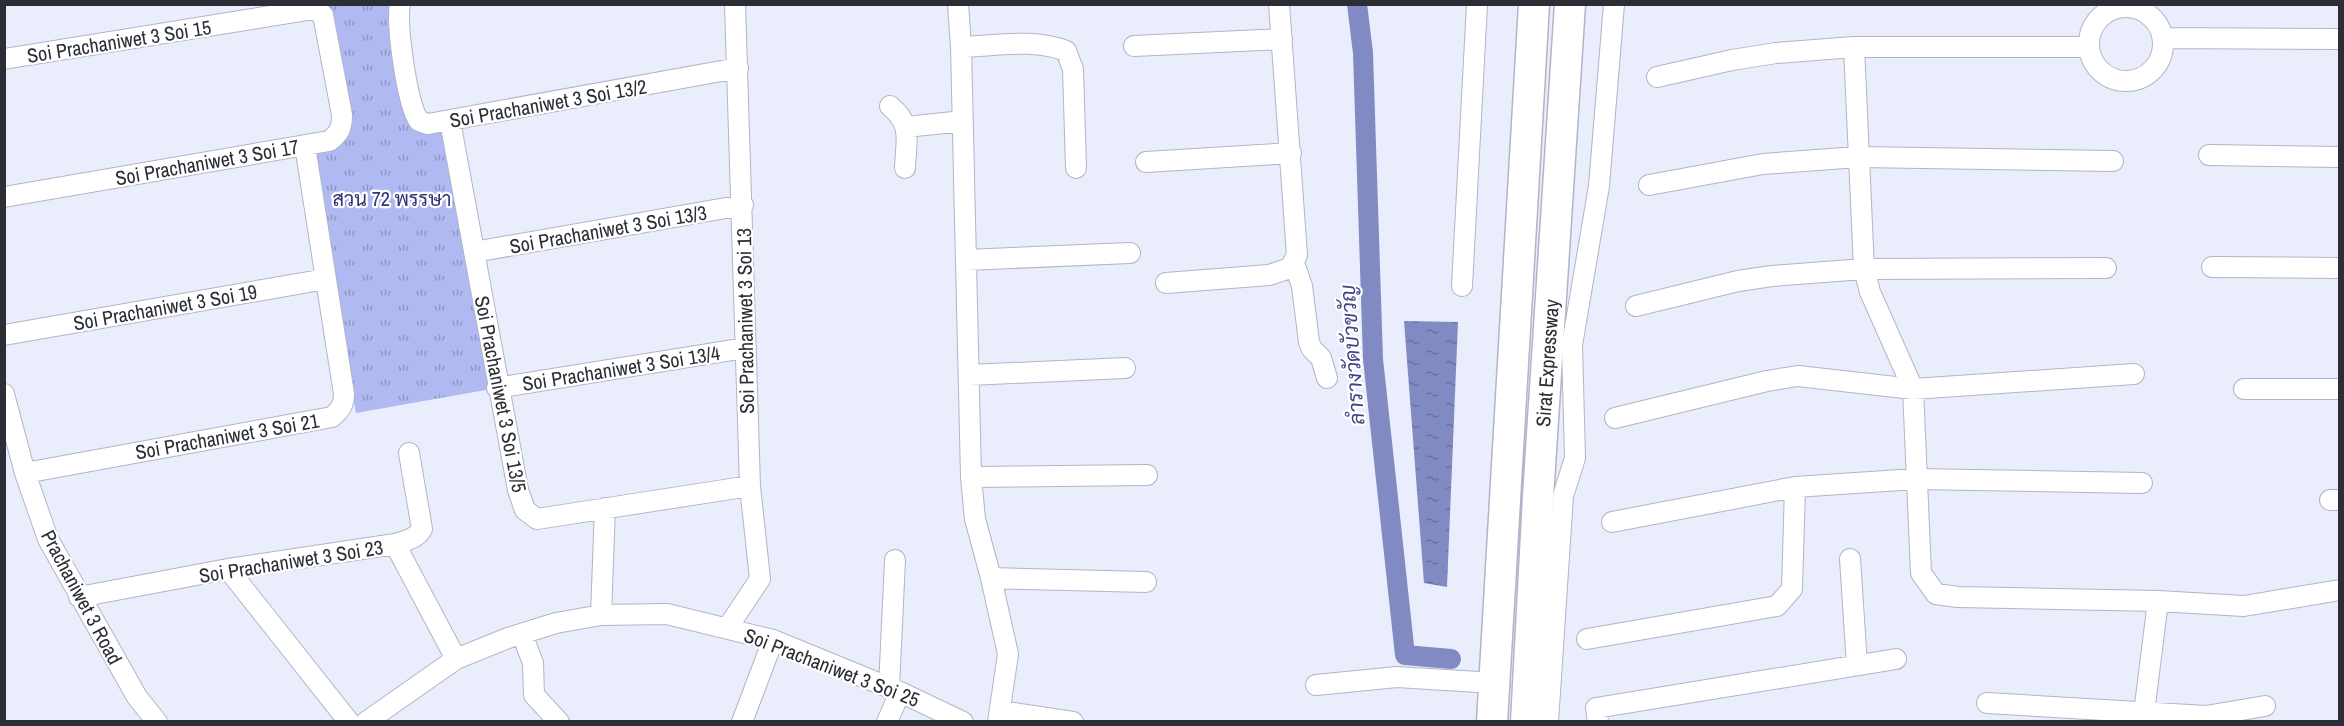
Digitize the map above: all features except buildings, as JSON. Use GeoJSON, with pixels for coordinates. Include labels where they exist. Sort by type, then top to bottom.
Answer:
{"type":"FeatureCollection","features":[{"type":"Feature","properties":{"kind":"highway","name":"Sirat Expressway"},"geometry":{"type":"LineString","coordinates":[[1492,722],[1534,4]]}},
{"type":"Feature","properties":{"kind":"highway","name":"Sirat Expressway"},"geometry":{"type":"LineString","coordinates":[[1526,722],[1570,4]]}},
{"type":"Feature","properties":{"kind":"street","name":"Soi Prachaniwet 3 Soi 13/2"},"geometry":{"type":"LineString","coordinates":[[400,4],[399,20],[411,105],[419,121],[428,124],[738,68]]}},
{"type":"Feature","properties":{"kind":"street","name":"Soi Prachaniwet 3 Soi 13"},"geometry":{"type":"LineString","coordinates":[[728,627],[760,579],[750,486],[735,4]]}},
{"type":"Feature","properties":{"kind":"street"},"geometry":{"type":"LineString","coordinates":[[958,4],[961,47],[971,477],[975,519],[1008,654],[999,716],[1073,722]]}},
{"type":"Feature","properties":{"kind":"street"},"geometry":{"type":"LineString","coordinates":[[1166,283],[1269,275],[1290,268],[1294,263],[1297,255],[1279,4]]}},
{"type":"Feature","properties":{"kind":"street"},"geometry":{"type":"LineString","coordinates":[[1462,286],[1477,4]]}},
{"type":"Feature","properties":{"kind":"street"},"geometry":{"type":"LineString","coordinates":[[1548,722],[1563,496],[1575,458],[1572,345],[1599,186],[1614,4]]}},
{"type":"Feature","properties":{"kind":"street"},"geometry":{"type":"LineString","coordinates":[[2127,6],[2143,10],[2155,20],[2163,38],[2158,63],[2147,74],[2133,80],[2118,80],[2104,73],[2094,62],[2089,47],[2091,32],[2099,18],[2111,7],[2127,6]]}},
{"type":"Feature","properties":{"kind":"street","name":"Soi Prachaniwet 3 Soi 15"},"geometry":{"type":"LineString","coordinates":[[4,59],[314,9],[323,15],[333,65]]}},
{"type":"Feature","properties":{"kind":"street"},"geometry":{"type":"LineString","coordinates":[[2163,38],[2340,39]]}},
{"type":"Feature","properties":{"kind":"street"},"geometry":{"type":"LineString","coordinates":[[1134,46],[1282,39]]}},
{"type":"Feature","properties":{"kind":"street"},"geometry":{"type":"LineString","coordinates":[[961,47],[1037,44],[1055,46],[1066,51],[1073,69],[1076,168]]}},
{"type":"Feature","properties":{"kind":"street"},"geometry":{"type":"LineString","coordinates":[[1658,77],[1765,55],[1854,47],[2089,47]]}},
{"type":"Feature","properties":{"kind":"street"},"geometry":{"type":"LineString","coordinates":[[1854,47],[1863,269],[1869,292],[1913,389],[1921,573],[1936,594],[1958,597],[2157,601],[2244,606],[2340,590]]}},
{"type":"Feature","properties":{"kind":"street","name":"Soi Prachaniwet 3 Soi 17"},"geometry":{"type":"LineString","coordinates":[[4,197],[329,141],[338,135],[342,125],[333,65]]}},
{"type":"Feature","properties":{"kind":"street"},"geometry":{"type":"LineString","coordinates":[[890,106],[903,117],[906,127],[905,168]]}},
{"type":"Feature","properties":{"kind":"street","name":"Soi Prachaniwet 3 Soi 13/5"},"geometry":{"type":"LineString","coordinates":[[450,121],[497,388],[518,490],[525,510],[537,519],[750,486]]}},
{"type":"Feature","properties":{"kind":"street"},"geometry":{"type":"LineString","coordinates":[[906,127],[963,122]]}},
{"type":"Feature","properties":{"kind":"street","name":"Soi Prachaniwet 3 Soi 21"},"geometry":{"type":"LineString","coordinates":[[25,473],[332,417],[340,410],[344,402],[344,394],[305,146]]}},
{"type":"Feature","properties":{"kind":"street"},"geometry":{"type":"LineString","coordinates":[[1146,162],[1291,153]]}},
{"type":"Feature","properties":{"kind":"street"},"geometry":{"type":"LineString","coordinates":[[2209,155],[2340,157]]}},
{"type":"Feature","properties":{"kind":"street"},"geometry":{"type":"LineString","coordinates":[[1649,185],[1763,164],[1858,157],[2113,161]]}},
{"type":"Feature","properties":{"kind":"street","name":"Soi Prachaniwet 3 Soi 13/3"},"geometry":{"type":"LineString","coordinates":[[474,252],[743,205]]}},
{"type":"Feature","properties":{"kind":"street"},"geometry":{"type":"LineString","coordinates":[[966,260],[1130,253]]}},
{"type":"Feature","properties":{"kind":"street"},"geometry":{"type":"LineString","coordinates":[[1294,263],[1302,286],[1312,349],[1321,358],[1327,378]]}},
{"type":"Feature","properties":{"kind":"street"},"geometry":{"type":"LineString","coordinates":[[2212,267],[2340,268]]}},
{"type":"Feature","properties":{"kind":"street"},"geometry":{"type":"LineString","coordinates":[[1636,306],[1738,281],[1772,276],[1863,269],[2106,268]]}},
{"type":"Feature","properties":{"kind":"street","name":"Soi Prachaniwet 3 Soi 19"},"geometry":{"type":"LineString","coordinates":[[4,335],[326,279]]}},
{"type":"Feature","properties":{"kind":"street","name":"Soi Prachaniwet 3 Soi 13/4"},"geometry":{"type":"LineString","coordinates":[[497,388],[746,348]]}},
{"type":"Feature","properties":{"kind":"street"},"geometry":{"type":"LineString","coordinates":[[969,375],[1125,368]]}},
{"type":"Feature","properties":{"kind":"street"},"geometry":{"type":"LineString","coordinates":[[1615,418],[1767,381],[1798,376],[1913,389],[2134,374]]}},
{"type":"Feature","properties":{"kind":"street"},"geometry":{"type":"LineString","coordinates":[[2244,389],[2340,389]]}},
{"type":"Feature","properties":{"kind":"street","name":"Prachaniwet 3 Road"},"geometry":{"type":"LineString","coordinates":[[4,394],[25,473],[48,539],[137,697],[157,722]]}},
{"type":"Feature","properties":{"kind":"street","name":"Soi Prachaniwet 3 Soi 23"},"geometry":{"type":"LineString","coordinates":[[79,597],[228,569],[394,544],[411,539],[422,529],[410,453]]}},
{"type":"Feature","properties":{"kind":"street"},"geometry":{"type":"LineString","coordinates":[[971,477],[1147,475]]}},
{"type":"Feature","properties":{"kind":"street"},"geometry":{"type":"LineString","coordinates":[[1612,522],[1795,487],[1916,479],[2142,483]]}},
{"type":"Feature","properties":{"kind":"street"},"geometry":{"type":"LineString","coordinates":[[1587,639],[1778,606],[1792,589],[1795,487]]}},
{"type":"Feature","properties":{"kind":"street"},"geometry":{"type":"LineString","coordinates":[[601,615],[605,508]]}},
{"type":"Feature","properties":{"kind":"street"},"geometry":{"type":"LineString","coordinates":[[394,544],[456,659]]}},
{"type":"Feature","properties":{"kind":"street"},"geometry":{"type":"LineString","coordinates":[[1850,559],[1857,665]]}},
{"type":"Feature","properties":{"kind":"street"},"geometry":{"type":"LineString","coordinates":[[887,722],[895,690],[895,560]]}},
{"type":"Feature","properties":{"kind":"street"},"geometry":{"type":"LineString","coordinates":[[228,569],[349,722]]}},
{"type":"Feature","properties":{"kind":"street"},"geometry":{"type":"LineString","coordinates":[[991,578],[1146,582]]}},
{"type":"Feature","properties":{"kind":"street"},"geometry":{"type":"LineString","coordinates":[[2144,713],[2157,601]]}},
{"type":"Feature","properties":{"kind":"street","name":"Soi Prachaniwet 3 Soi 25"},"geometry":{"type":"LineString","coordinates":[[366,722],[456,659],[522,634],[556,623],[601,615],[667,614],[728,627],[773,640],[895,690],[963,722]]}},
{"type":"Feature","properties":{"kind":"street"},"geometry":{"type":"LineString","coordinates":[[522,634],[533,663],[534,695],[559,722]]}},
{"type":"Feature","properties":{"kind":"street"},"geometry":{"type":"LineString","coordinates":[[742,722],[773,640]]}},
{"type":"Feature","properties":{"kind":"street"},"geometry":{"type":"LineString","coordinates":[[1598,722],[1596,708],[1896,659]]}},
{"type":"Feature","properties":{"kind":"street"},"geometry":{"type":"LineString","coordinates":[[1316,685],[1397,677],[1478,682]]}},
{"type":"Feature","properties":{"kind":"street"},"geometry":{"type":"LineString","coordinates":[[1988,703],[2206,716],[2265,706]]}},
{"type":"Feature","properties":{"kind":"green space","name":"สวน 72 พรรษา"},"geometry":{"type":"Polygon","coordinates":[[[327,5],[394,5],[413,125],[453,118],[497,388],[356,413],[309,144],[347,136],[327,5]]]}},
{"type":"Feature","properties":{"kind":"water"},"geometry":{"type":"Polygon","coordinates":[[[1404,321],[1458,322],[1447,587],[1424,583],[1404,321]]]}},
{"type":"Feature","properties":{"kind":"waterway","name":"ลำรางวัดบัวขวัญ"},"geometry":{"type":"LineString","coordinates":[[1357,4],[1363,53],[1373,359],[1405,655],[1451,659]]}}]}
